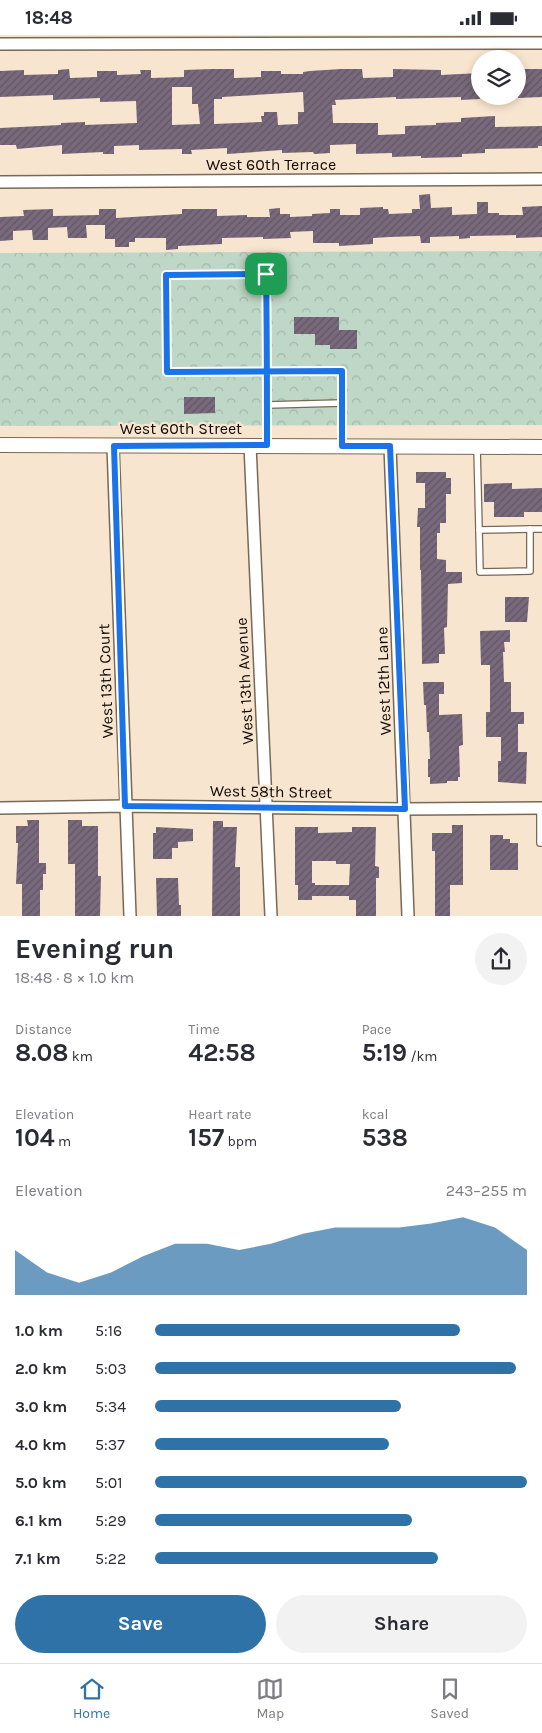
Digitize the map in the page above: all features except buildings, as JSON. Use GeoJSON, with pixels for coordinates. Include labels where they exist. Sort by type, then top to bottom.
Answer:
{"type":"FeatureCollection","features":[{"type":"Feature","properties":{"kind":"street"},"geometry":{"type":"LineString","coordinates":[[0,44],[542,43]]}},
{"type":"Feature","properties":{"kind":"street","name":"West 60th Terrace"},"geometry":{"type":"LineString","coordinates":[[0,182],[542,179]]}},
{"type":"Feature","properties":{"kind":"street","name":"West 60th Street"},"geometry":{"type":"LineString","coordinates":[[0,445],[542,447]]}},
{"type":"Feature","properties":{"kind":"street","name":"West 13th Avenue"},"geometry":{"type":"LineString","coordinates":[[250,445],[271,915]]}},
{"type":"Feature","properties":{"kind":"street","name":"West 13th Court"},"geometry":{"type":"LineString","coordinates":[[114,446],[130,915]]}},
{"type":"Feature","properties":{"kind":"street","name":"West 12th Lane"},"geometry":{"type":"LineString","coordinates":[[390,446],[408,915]]}},
{"type":"Feature","properties":{"kind":"street","name":"West 58th Street"},"geometry":{"type":"LineString","coordinates":[[0,808],[125,806],[266,806],[405,809],[541,808]]}},
{"type":"Feature","properties":{"kind":"lane"},"geometry":{"type":"LineString","coordinates":[[267,445],[267,371],[266,274],[166,275],[167,372],[267,371],[342,371],[342,446]]}},
{"type":"Feature","properties":{"kind":"lane"},"geometry":{"type":"LineString","coordinates":[[267,405],[342,403]]}},
{"type":"Feature","properties":{"kind":"lane"},"geometry":{"type":"LineString","coordinates":[[477,447],[480,572],[530,571],[530,529]]}},
{"type":"Feature","properties":{"kind":"lane"},"geometry":{"type":"LineString","coordinates":[[479,530],[542,529]]}},
{"type":"Feature","properties":{"kind":"lane"},"geometry":{"type":"LineString","coordinates":[[541,808],[540,843],[542,843]]}},
{"type":"Feature","properties":{"kind":"green space"},"geometry":{"type":"Polygon","coordinates":[[[542,251],[542,425],[0,426],[0,253],[542,251]]]}},
{"type":"Feature","properties":{"kind":"route"},"geometry":{"type":"LineString","coordinates":[[266,274],[166,275],[167,372],[267,371],[342,371],[342,446],[390,446],[405,809],[266,806],[125,806],[114,446],[267,445],[267,371],[266,274]]}}]}
